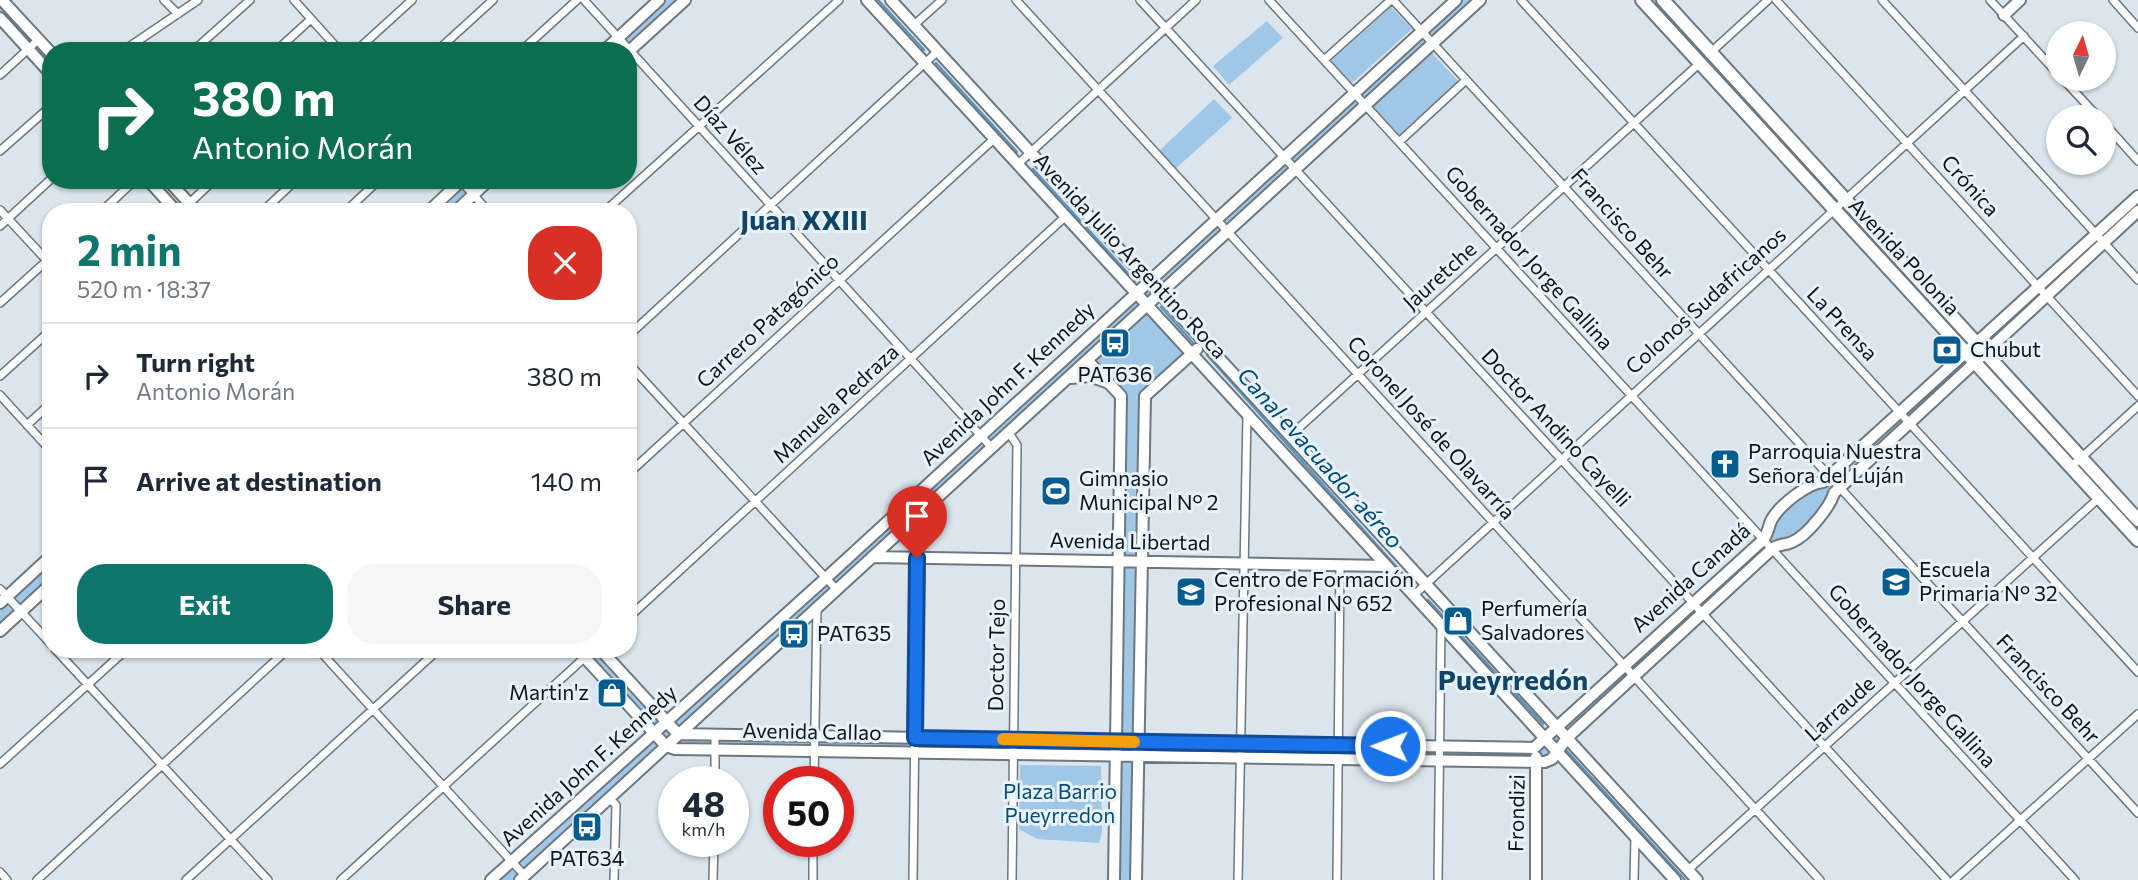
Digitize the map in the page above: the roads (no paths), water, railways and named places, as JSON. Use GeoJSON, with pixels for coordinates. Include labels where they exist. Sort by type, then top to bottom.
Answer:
{"type":"FeatureCollection","features":[{"type":"Feature","properties":{"kind":"main road"},"geometry":{"type":"LineString","coordinates":[[2,0],[42,44]]}},
{"type":"Feature","properties":{"kind":"main road"},"geometry":{"type":"LineString","coordinates":[[613,42],[659,0]]}},
{"type":"Feature","properties":{"kind":"main road"},"geometry":{"type":"LineString","coordinates":[[637,44],[685,0]]}},
{"type":"Feature","properties":{"kind":"main road","name":"Avenida Julio Argentino Roca"},"geometry":{"type":"LineString","coordinates":[[867,0],[1675,880]]}},
{"type":"Feature","properties":{"kind":"main road","name":"Avenida Julio Argentino Roca"},"geometry":{"type":"LineString","coordinates":[[891,0],[1697,880]]}},
{"type":"Feature","properties":{"kind":"main road","name":"Avenida John F. Kennedy"},"geometry":{"type":"LineString","coordinates":[[491,880],[826,578],[1456,0]]}},
{"type":"Feature","properties":{"kind":"main road","name":"Avenida John F. Kennedy"},"geometry":{"type":"LineString","coordinates":[[522,878],[1480,0]]}},
{"type":"Feature","properties":{"kind":"main road","name":"Avenida Polonia"},"geometry":{"type":"LineString","coordinates":[[1642,0],[2138,540]]}},
{"type":"Feature","properties":{"kind":"main road","name":"Avenida Polonia"},"geometry":{"type":"LineString","coordinates":[[1663,0],[2138,520]]}},
{"type":"Feature","properties":{"kind":"main road"},"geometry":{"type":"LineString","coordinates":[[2004,15],[2020,0]]}},
{"type":"Feature","properties":{"kind":"main road"},"geometry":{"type":"LineString","coordinates":[[0,18],[42,64]]}},
{"type":"Feature","properties":{"kind":"main road"},"geometry":{"type":"LineString","coordinates":[[156,189],[170,203]]}},
{"type":"Feature","properties":{"kind":"main road"},"geometry":{"type":"LineString","coordinates":[[176,189],[189,203]]}},
{"type":"Feature","properties":{"kind":"main road"},"geometry":{"type":"LineString","coordinates":[[438,203],[452,189]]}},
{"type":"Feature","properties":{"kind":"main road"},"geometry":{"type":"LineString","coordinates":[[465,203],[479,189]]}},
{"type":"Feature","properties":{"kind":"main road","name":"Avenida Canadá"},"geometry":{"type":"LineString","coordinates":[[1980,347],[2047,296],[2138,196]]}},
{"type":"Feature","properties":{"kind":"main road","name":"Avenida Canadá"},"geometry":{"type":"LineString","coordinates":[[1557,751],[1567,738],[1772,549],[1779,543],[1792,542],[1830,507],[1834,492],[1908,422],[2038,287],[2138,211]]}},
{"type":"Feature","properties":{"kind":"main road"},"geometry":{"type":"LineString","coordinates":[[1088,338],[1088,361],[1121,396],[1114,880]]}},
{"type":"Feature","properties":{"kind":"main road"},"geometry":{"type":"LineString","coordinates":[[1121,396],[1145,396],[1204,343]]}},
{"type":"Feature","properties":{"kind":"main road","name":"Avenida Canadá"},"geometry":{"type":"LineString","coordinates":[[1545,738],[1763,540],[1770,532],[1772,519],[1809,483],[1824,482],[1899,412],[1970,357]]}},
{"type":"Feature","properties":{"kind":"main road"},"geometry":{"type":"LineString","coordinates":[[1068,379],[1088,376],[1111,384]]}},
{"type":"Feature","properties":{"kind":"main road"},"geometry":{"type":"LineString","coordinates":[[1136,880],[1145,396]]}},
{"type":"Feature","properties":{"kind":"main road","name":"Avenida Libertad"},"geometry":{"type":"LineString","coordinates":[[872,557],[1387,566]]}},
{"type":"Feature","properties":{"kind":"main road"},"geometry":{"type":"LineString","coordinates":[[2,596],[42,563]]}},
{"type":"Feature","properties":{"kind":"main road"},"geometry":{"type":"LineString","coordinates":[[0,631],[42,592]]}},
{"type":"Feature","properties":{"kind":"main road"},"geometry":{"type":"LineString","coordinates":[[586,658],[666,746]]}},
{"type":"Feature","properties":{"kind":"main road"},"geometry":{"type":"LineString","coordinates":[[608,658],[678,734]]}},
{"type":"Feature","properties":{"kind":"main road","name":"Avenida Callao"},"geometry":{"type":"LineString","coordinates":[[678,734],[1534,748]]}},
{"type":"Feature","properties":{"kind":"main road"},"geometry":{"type":"LineString","coordinates":[[1534,748],[1545,738]]}},
{"type":"Feature","properties":{"kind":"main road","name":"Avenida Callao"},"geometry":{"type":"LineString","coordinates":[[666,746],[715,750],[915,754],[1537,763]]}},
{"type":"Feature","properties":{"kind":"main road","name":"Frondizi"},"geometry":{"type":"LineString","coordinates":[[1534,748],[1537,763],[1536,880]]}},
{"type":"Feature","properties":{"kind":"main road"},"geometry":{"type":"LineString","coordinates":[[1537,763],[1552,759],[1557,751]]}},
{"type":"Feature","properties":{"kind":"street"},"geometry":{"type":"LineString","coordinates":[[164,0],[178,14]]}},
{"type":"Feature","properties":{"kind":"street"},"geometry":{"type":"LineString","coordinates":[[136,42],[198,0]]}},
{"type":"Feature","properties":{"kind":"street"},"geometry":{"type":"LineString","coordinates":[[203,42],[250,0]]}},
{"type":"Feature","properties":{"kind":"street"},"geometry":{"type":"LineString","coordinates":[[294,0],[332,42]]}},
{"type":"Feature","properties":{"kind":"street"},"geometry":{"type":"LineString","coordinates":[[366,42],[412,0]]}},
{"type":"Feature","properties":{"kind":"street"},"geometry":{"type":"LineString","coordinates":[[447,42],[493,0]]}},
{"type":"Feature","properties":{"kind":"street"},"geometry":{"type":"LineString","coordinates":[[531,42],[577,0]]}},
{"type":"Feature","properties":{"kind":"street","name":"Díaz Vélez"},"geometry":{"type":"LineString","coordinates":[[584,0],[622,42]]}},
{"type":"Feature","properties":{"kind":"street"},"geometry":{"type":"LineString","coordinates":[[637,181],[839,0]]}},
{"type":"Feature","properties":{"kind":"street"},"geometry":{"type":"LineString","coordinates":[[914,25],[942,0]]}},
{"type":"Feature","properties":{"kind":"street","name":"Coronel José de Olavarría"},"geometry":{"type":"LineString","coordinates":[[1016,0],[1820,880]]}},
{"type":"Feature","properties":{"kind":"street","name":"Doctor Andino Cayelli"},"geometry":{"type":"LineString","coordinates":[[1140,0],[1947,880]]}},
{"type":"Feature","properties":{"kind":"street"},"geometry":{"type":"LineString","coordinates":[[1018,164],[1196,0]]}},
{"type":"Feature","properties":{"kind":"street","name":"Gobernador Jorge Gallina"},"geometry":{"type":"LineString","coordinates":[[1269,0],[2075,880]]}},
{"type":"Feature","properties":{"kind":"street"},"geometry":{"type":"LineString","coordinates":[[1324,60],[1392,0]]}},
{"type":"Feature","properties":{"kind":"street","name":"Francisco Behr"},"geometry":{"type":"LineString","coordinates":[[1392,0],[2138,813]]}},
{"type":"Feature","properties":{"kind":"street","name":"La Prensa"},"geometry":{"type":"LineString","coordinates":[[1521,0],[2138,672]]}},
{"type":"Feature","properties":{"kind":"street","name":"Jauretche"},"geometry":{"type":"LineString","coordinates":[[1290,436],[1768,0]]}},
{"type":"Feature","properties":{"kind":"street","name":"Crónica"},"geometry":{"type":"LineString","coordinates":[[1776,0],[2138,396]]}},
{"type":"Feature","properties":{"kind":"street"},"geometry":{"type":"LineString","coordinates":[[1882,0],[2138,280]]}},
{"type":"Feature","properties":{"kind":"street"},"geometry":{"type":"LineString","coordinates":[[1990,0],[2046,61]]}},
{"type":"Feature","properties":{"kind":"street"},"geometry":{"type":"LineString","coordinates":[[2113,0],[2138,29]]}},
{"type":"Feature","properties":{"kind":"street"},"geometry":{"type":"LineString","coordinates":[[286,42],[311,19]]}},
{"type":"Feature","properties":{"kind":"street","name":"Colonos Sudafricanos"},"geometry":{"type":"LineString","coordinates":[[1414,595],[2024,36]]}},
{"type":"Feature","properties":{"kind":"street"},"geometry":{"type":"LineString","coordinates":[[0,75],[38,40]]}},
{"type":"Feature","properties":{"kind":"street"},"geometry":{"type":"LineString","coordinates":[[637,328],[938,51]]}},
{"type":"Feature","properties":{"kind":"street","name":"Díaz Vélez"},"geometry":{"type":"LineString","coordinates":[[637,60],[992,448]]}},
{"type":"Feature","properties":{"kind":"street"},"geometry":{"type":"LineString","coordinates":[[1399,142],[1466,80]]}},
{"type":"Feature","properties":{"kind":"street"},"geometry":{"type":"LineString","coordinates":[[2074,91],[2087,105]]}},
{"type":"Feature","properties":{"kind":"street"},"geometry":{"type":"LineString","coordinates":[[0,151],[42,114]]}},
{"type":"Feature","properties":{"kind":"street"},"geometry":{"type":"LineString","coordinates":[[2116,136],[2138,161]]}},
{"type":"Feature","properties":{"kind":"street","name":"Carrero Patagónico"},"geometry":{"type":"LineString","coordinates":[[637,466],[995,138]]}},
{"type":"Feature","properties":{"kind":"street"},"geometry":{"type":"LineString","coordinates":[[0,226],[42,187]]}},
{"type":"Feature","properties":{"kind":"street"},"geometry":{"type":"LineString","coordinates":[[111,203],[125,189]]}},
{"type":"Feature","properties":{"kind":"street"},"geometry":{"type":"LineString","coordinates":[[196,203],[207,189]]}},
{"type":"Feature","properties":{"kind":"street"},"geometry":{"type":"LineString","coordinates":[[272,203],[286,189]]}},
{"type":"Feature","properties":{"kind":"street"},"geometry":{"type":"LineString","coordinates":[[355,203],[369,189]]}},
{"type":"Feature","properties":{"kind":"street"},"geometry":{"type":"LineString","coordinates":[[468,189],[481,203]]}},
{"type":"Feature","properties":{"kind":"street"},"geometry":{"type":"LineString","coordinates":[[614,203],[629,189]]}},
{"type":"Feature","properties":{"kind":"street"},"geometry":{"type":"LineString","coordinates":[[0,210],[42,254]]}},
{"type":"Feature","properties":{"kind":"street","name":"Manuela Pedraza"},"geometry":{"type":"LineString","coordinates":[[637,610],[1066,216]]}},
{"type":"Feature","properties":{"kind":"street"},"geometry":{"type":"LineString","coordinates":[[0,303],[42,267]]}},
{"type":"Feature","properties":{"kind":"street"},"geometry":{"type":"LineString","coordinates":[[0,376],[42,338]]}},
{"type":"Feature","properties":{"kind":"street"},"geometry":{"type":"LineString","coordinates":[[637,373],[836,589]]}},
{"type":"Feature","properties":{"kind":"street"},"geometry":{"type":"LineString","coordinates":[[0,395],[42,441]]}},
{"type":"Feature","properties":{"kind":"street"},"geometry":{"type":"LineString","coordinates":[[2071,467],[2138,406]]}},
{"type":"Feature","properties":{"kind":"street"},"geometry":{"type":"LineString","coordinates":[[27,425],[42,411]]}},
{"type":"Feature","properties":{"kind":"street"},"geometry":{"type":"LineString","coordinates":[[1238,880],[1247,411]]}},
{"type":"Feature","properties":{"kind":"street","name":"Doctor Tejo"},"geometry":{"type":"LineString","coordinates":[[1009,433],[1017,446],[1012,880]]}},
{"type":"Feature","properties":{"kind":"street","name":"Larraude"},"geometry":{"type":"LineString","coordinates":[[1688,870],[2110,489]]}},
{"type":"Feature","properties":{"kind":"street"},"geometry":{"type":"LineString","coordinates":[[913,880],[917,558]]}},
{"type":"Feature","properties":{"kind":"street"},"geometry":{"type":"LineString","coordinates":[[1337,880],[1340,565]]}},
{"type":"Feature","properties":{"kind":"street"},"geometry":{"type":"LineString","coordinates":[[2,596],[42,634]]}},
{"type":"Feature","properties":{"kind":"street"},"geometry":{"type":"LineString","coordinates":[[814,766],[817,607]]}},
{"type":"Feature","properties":{"kind":"street"},"geometry":{"type":"LineString","coordinates":[[1438,880],[1441,625]]}},
{"type":"Feature","properties":{"kind":"street"},"geometry":{"type":"LineString","coordinates":[[63,658],[268,880]]}},
{"type":"Feature","properties":{"kind":"street"},"geometry":{"type":"LineString","coordinates":[[0,764],[117,658]]}},
{"type":"Feature","properties":{"kind":"street"},"geometry":{"type":"LineString","coordinates":[[37,880],[278,658]]}},
{"type":"Feature","properties":{"kind":"street"},"geometry":{"type":"LineString","coordinates":[[326,658],[512,861],[522,878]]}},
{"type":"Feature","properties":{"kind":"street"},"geometry":{"type":"LineString","coordinates":[[186,880],[429,658]]}},
{"type":"Feature","properties":{"kind":"street"},"geometry":{"type":"LineString","coordinates":[[341,880],[576,658]]}},
{"type":"Feature","properties":{"kind":"street"},"geometry":{"type":"LineString","coordinates":[[1954,880],[2138,713]]}},
{"type":"Feature","properties":{"kind":"street"},"geometry":{"type":"LineString","coordinates":[[715,734],[715,766]]}},
{"type":"Feature","properties":{"kind":"street"},"geometry":{"type":"LineString","coordinates":[[609,798],[616,805],[614,880]]}},
{"type":"Feature","properties":{"kind":"street"},"geometry":{"type":"LineString","coordinates":[[1634,880],[1635,836]]}},
{"type":"Feature","properties":{"kind":"street"},"geometry":{"type":"LineString","coordinates":[[713,880],[714,857]]}},
{"type":"Feature","properties":{"kind":"street"},"geometry":{"type":"LineString","coordinates":[[813,857],[813,880]]}},
{"type":"Feature","properties":{"kind":"street"},"geometry":{"type":"LineString","coordinates":[[0,872],[7,880]]}},
{"type":"Feature","properties":{"kind":"waterway","name":"Canal evacuador aéreo"},"geometry":{"type":"LineString","coordinates":[[878,0],[924,50]]}},
{"type":"Feature","properties":{"kind":"waterway","name":"Canal evacuador aéreo"},"geometry":{"type":"LineString","coordinates":[[936,63],[1017,152]]}},
{"type":"Feature","properties":{"kind":"waterway","name":"Canal evacuador aéreo"},"geometry":{"type":"LineString","coordinates":[[1033,169],[1135,281]]}},
{"type":"Feature","properties":{"kind":"waterway","name":"Canal evacuador aéreo"},"geometry":{"type":"LineString","coordinates":[[1161,307],[1194,344]]}},
{"type":"Feature","properties":{"kind":"waterway","name":"Canal evacuador aéreo"},"geometry":{"type":"LineString","coordinates":[[1207,355],[1410,582]]}},
{"type":"Feature","properties":{"kind":"waterway","name":"Canal evacuador aéreo"},"geometry":{"type":"LineString","coordinates":[[1428,600],[1543,724]]}},
{"type":"Feature","properties":{"kind":"waterway","name":"Canal evacuador aéreo"},"geometry":{"type":"LineString","coordinates":[[1566,750],[1685,880]]}},
{"type":"Feature","properties":{"kind":"place","name":"PAT636"},"geometry":{"type":"Point","coordinates":[1115,343]}},
{"type":"Feature","properties":{"kind":"place","name":"Chubut"},"geometry":{"type":"Point","coordinates":[1947,350]}},
{"type":"Feature","properties":{"kind":"place","name":"Parroquia Nuestra Señora del Luján"},"geometry":{"type":"Point","coordinates":[1725,464]}},
{"type":"Feature","properties":{"kind":"place","name":"Gimnasio Municipal N° 2"},"geometry":{"type":"Point","coordinates":[1056,491]}},
{"type":"Feature","properties":{"kind":"place","name":"Escuela Primaria N° 32"},"geometry":{"type":"Point","coordinates":[1896,582]}},
{"type":"Feature","properties":{"kind":"place","name":"Centro de Formación Profesional N° 652"},"geometry":{"type":"Point","coordinates":[1191,592]}},
{"type":"Feature","properties":{"kind":"place","name":"Perfumería Salvadores"},"geometry":{"type":"Point","coordinates":[1458,621]}},
{"type":"Feature","properties":{"kind":"place","name":"PAT635"},"geometry":{"type":"Point","coordinates":[794,634]}},
{"type":"Feature","properties":{"kind":"place","name":"Martin'z"},"geometry":{"type":"Point","coordinates":[612,693]}},
{"type":"Feature","properties":{"kind":"place","name":"PAT634"},"geometry":{"type":"Point","coordinates":[587,827]}},
{"type":"Feature","properties":{"kind":"district","name":"Juan XXIII"},"geometry":{"type":"Point","coordinates":[804,220]}},
{"type":"Feature","properties":{"kind":"district","name":"Pueyrredón"},"geometry":{"type":"Point","coordinates":[1513,680]}},
{"type":"Feature","properties":{"kind":"park label","name":"Plaza Barrio Pueyrredon"},"geometry":{"type":"Point","coordinates":[1060,804]}}]}
